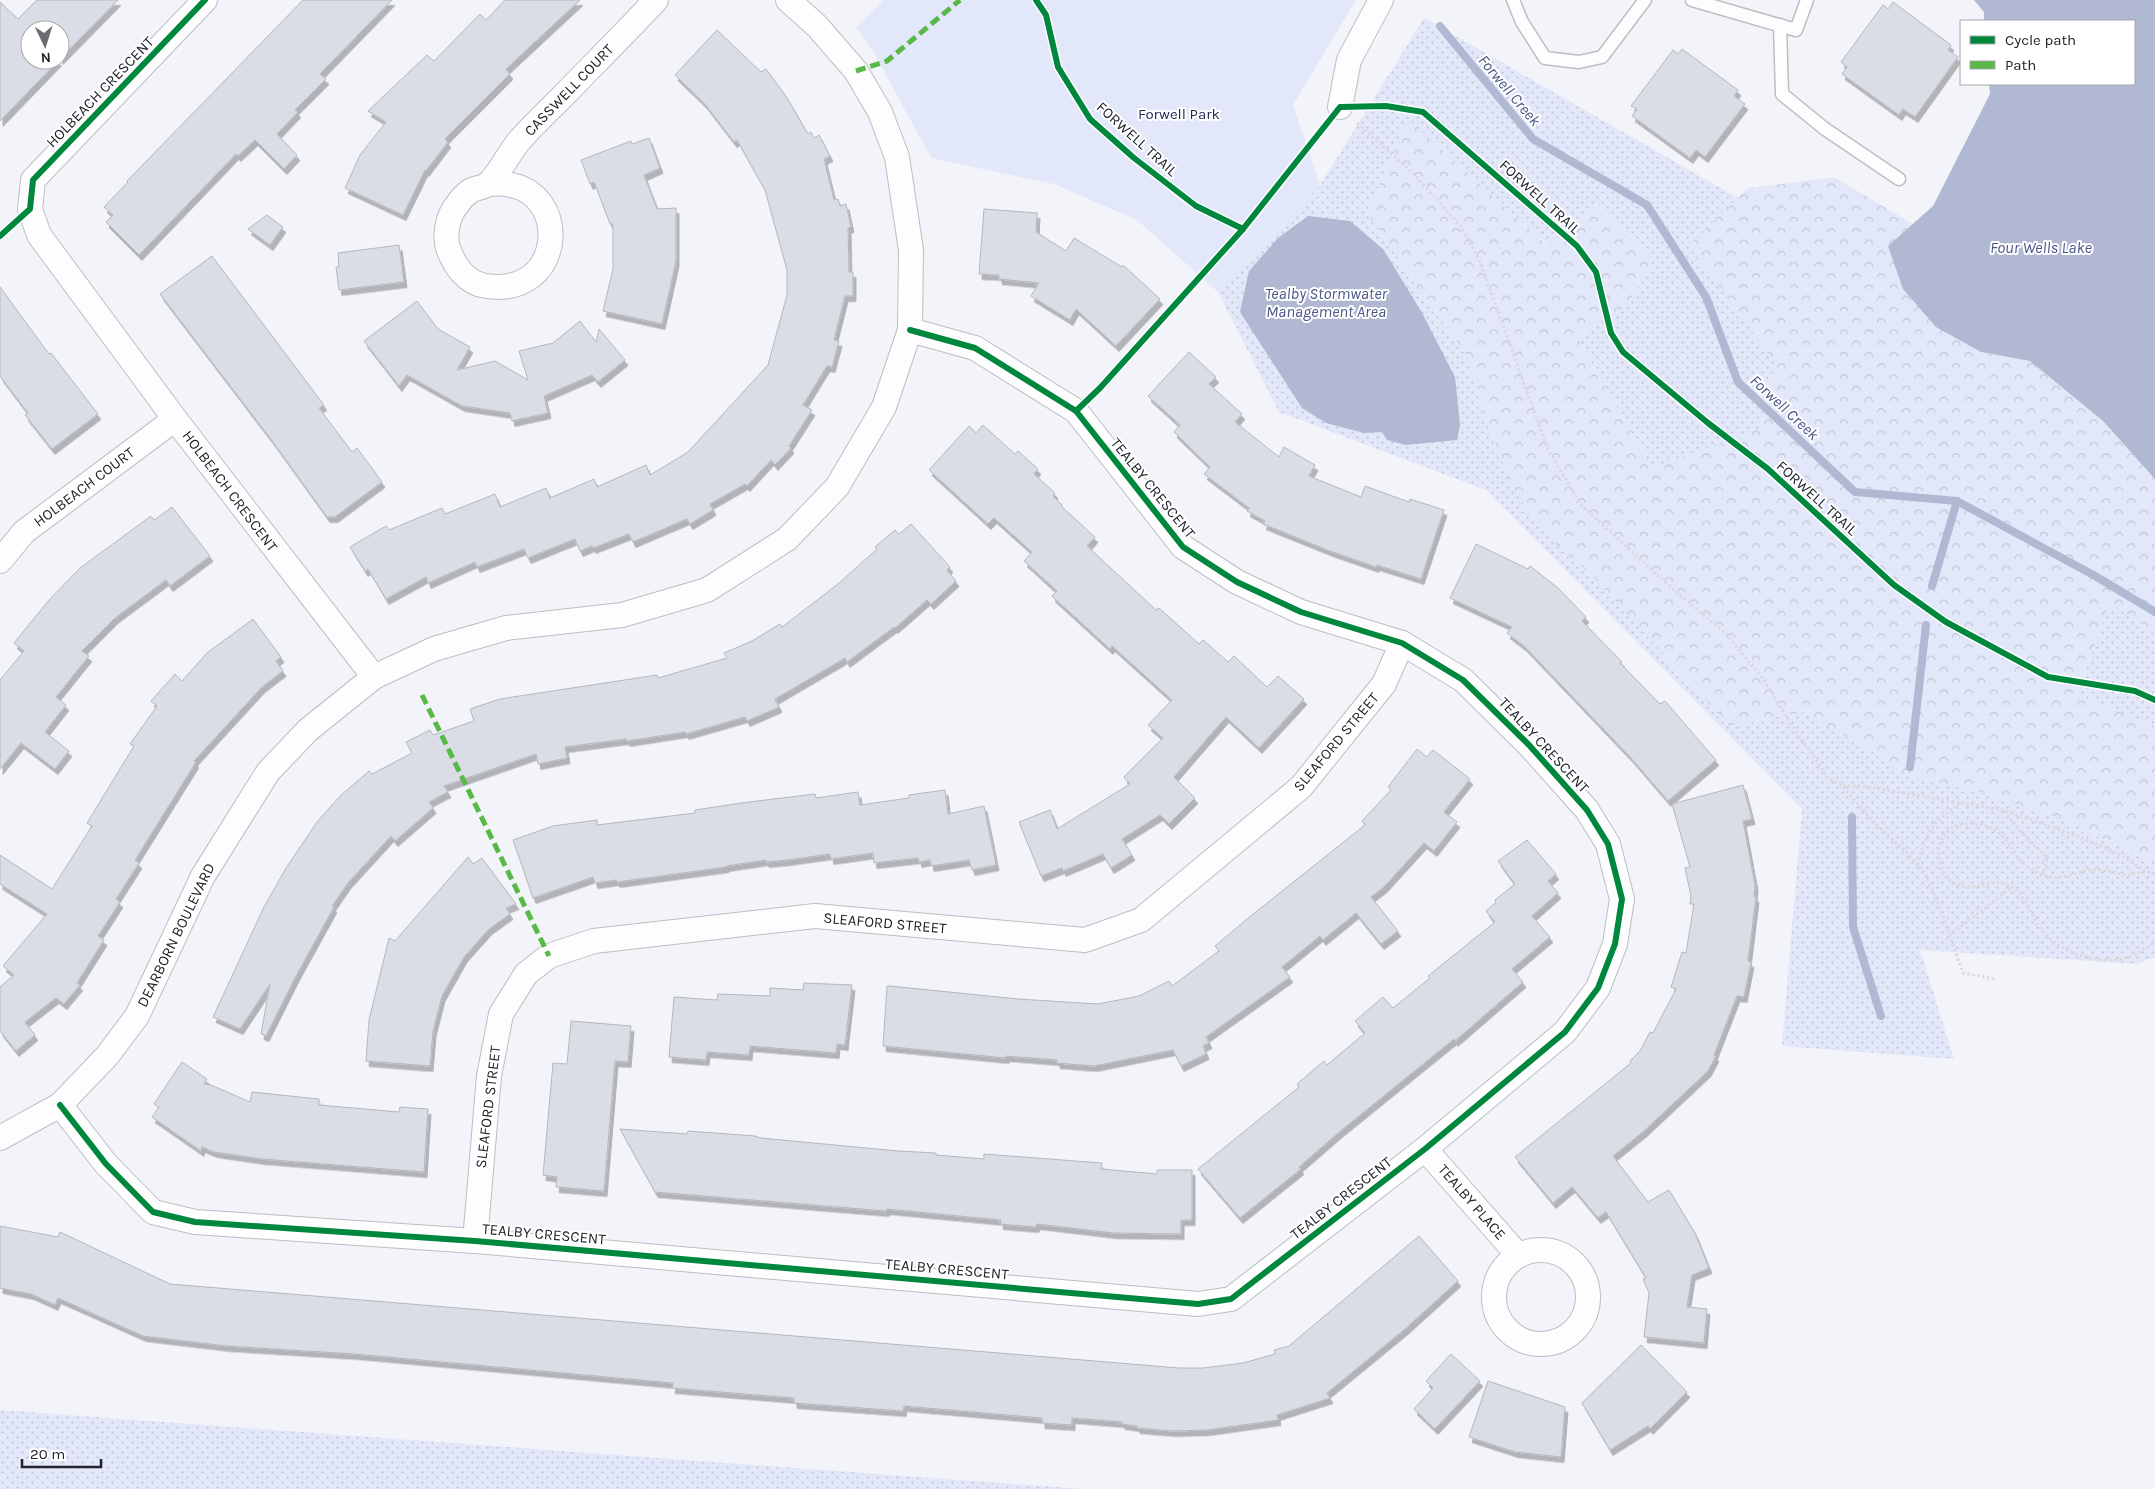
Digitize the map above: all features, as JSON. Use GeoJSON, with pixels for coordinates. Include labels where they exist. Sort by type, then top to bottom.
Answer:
{"type":"FeatureCollection","features":[{"type":"Feature","properties":{"kind":"street","name":"HOLBEACH CRESCENT"},"geometry":{"type":"LineString","coordinates":[[205,0],[33,180],[30,209],[39,236],[175,419],[374,677]]}},
{"type":"Feature","properties":{"kind":"street","name":"CASSWELL COURT"},"geometry":{"type":"LineString","coordinates":[[488,184],[507,184],[525,190],[540,203],[549,220],[552,239],[547,258],[536,274],[520,284],[500,288],[481,285],[464,276],[452,260],[446,242],[448,223],[456,205],[470,192],[488,184],[518,142],[656,0]]}},
{"type":"Feature","properties":{"kind":"street","name":"DEARBORN BOULEVARD"},"geometry":{"type":"LineString","coordinates":[[0,1138],[60,1105],[107,1056],[137,1016],[203,876],[268,772],[308,730],[374,677],[434,649],[506,628],[622,615],[707,590],[787,539],[837,487],[884,407],[910,330],[911,250],[897,156],[880,112],[856,71],[817,26],[788,0]]}},
{"type":"Feature","properties":{"kind":"street"},"geometry":{"type":"LineString","coordinates":[[1340,107],[1349,60],[1381,0]]}},
{"type":"Feature","properties":{"kind":"street","name":"TEALBY CRESCENT"},"geometry":{"type":"LineString","coordinates":[[60,1105],[106,1164],[153,1212],[195,1222],[475,1241],[1198,1304],[1231,1299],[1425,1149],[1565,1032],[1598,988],[1615,944],[1622,898],[1608,844],[1587,810],[1529,745],[1463,680],[1402,643],[1301,612],[1237,582],[1183,547],[1076,411],[975,348],[910,330]]}},
{"type":"Feature","properties":{"kind":"street","name":"HOLBEACH COURT"},"geometry":{"type":"LineString","coordinates":[[0,561],[24,532],[175,419]]}},
{"type":"Feature","properties":{"kind":"street","name":"SLEAFORD STREET"},"geometry":{"type":"LineString","coordinates":[[475,1241],[489,1076],[501,1014],[526,974],[549,956],[594,941],[815,916],[1085,940],[1141,920],[1300,788],[1384,684],[1402,643]]}},
{"type":"Feature","properties":{"kind":"street","name":"TEALBY PLACE"},"geometry":{"type":"LineString","coordinates":[[1425,1149],[1518,1255]]}},
{"type":"Feature","properties":{"kind":"lane"},"geometry":{"type":"LineString","coordinates":[[1513,0],[1522,22],[1545,58],[1580,62],[1602,57],[1645,0]]}},
{"type":"Feature","properties":{"kind":"lane"},"geometry":{"type":"LineString","coordinates":[[1692,0],[1796,30],[1807,0]]}},
{"type":"Feature","properties":{"kind":"lane"},"geometry":{"type":"LineString","coordinates":[[1780,25],[1782,94],[1825,128],[1899,179]]}},
{"type":"Feature","properties":{"kind":"path"},"geometry":{"type":"LineString","coordinates":[[1340,107],[1414,174],[1462,227],[1479,260],[1548,450],[1582,506],[1666,583],[1726,634],[1764,680],[1792,726],[1829,779],[1842,786],[1873,821],[1925,873],[1962,973],[1995,979]]}},
{"type":"Feature","properties":{"kind":"path"},"geometry":{"type":"LineString","coordinates":[[1842,786],[1862,786],[2003,810],[2112,851],[2145,871],[2155,874]]}},
{"type":"Feature","properties":{"kind":"path"},"geometry":{"type":"LineString","coordinates":[[1918,866],[1923,842],[1932,828],[1960,803]]}},
{"type":"Feature","properties":{"kind":"path"},"geometry":{"type":"LineString","coordinates":[[2003,810],[2029,841],[2046,857],[2043,875]]}},
{"type":"Feature","properties":{"kind":"path"},"geometry":{"type":"LineString","coordinates":[[2145,871],[2128,877],[2102,870],[2084,870],[2069,877],[2058,878],[2043,875],[2027,867],[2010,844],[1996,831],[1981,824],[1964,824],[1949,830],[1941,842],[1938,855],[1940,869],[1950,881],[1963,887],[1974,888],[1990,882],[2006,884],[2018,891],[2040,928],[2055,942],[2073,952],[2100,960],[2118,959],[2133,956],[2155,943]]}},
{"type":"Feature","properties":{"kind":"path"},"geometry":{"type":"LineString","coordinates":[[1949,936],[2012,888]]}},
{"type":"Feature","properties":{"kind":"green space","name":"Forwell Park"},"geometry":{"type":"Polygon","coordinates":[[[884,0],[1356,0],[1293,105],[1320,185],[1218,292],[1137,220],[1054,184],[931,158],[873,51],[856,27],[884,0]]]}},
{"type":"Feature","properties":{"kind":"green space"},"geometry":{"type":"Polygon","coordinates":[[[1424,18],[1738,198],[1690,245],[1776,364],[1760,429],[1652,468],[1578,339],[1627,306],[1654,257],[1595,204],[1549,246],[1408,120],[1367,213],[1468,358],[1489,426],[1513,489],[1552,541],[1595,578],[1729,726],[1803,712],[1872,751],[1909,776],[1984,793],[2064,820],[2148,860],[2155,856],[2155,957],[2137,964],[1920,950],[1954,1059],[1782,1046],[1802,809],[1486,490],[1279,412],[1218,292],[1320,185],[1424,18]],[[1273,361],[1303,408],[1382,432],[1387,440],[1405,445],[1273,361]]]}},
{"type":"Feature","properties":{"kind":"green space"},"geometry":{"type":"Polygon","coordinates":[[[1408,119],[1548,246],[1594,204],[1654,257],[1627,306],[1578,339],[1652,468],[1761,428],[1776,364],[1689,245],[1748,188],[1834,177],[1913,224],[1888,246],[1981,352],[2030,361],[2103,421],[2155,479],[2155,634],[2110,602],[2077,695],[2155,726],[2155,856],[2148,860],[2064,820],[1984,793],[1909,776],[1872,751],[1803,712],[1729,726],[1595,578],[1552,541],[1513,489],[1489,426],[1468,358],[1367,213],[1408,119]]]}},
{"type":"Feature","properties":{"kind":"green space"},"geometry":{"type":"Polygon","coordinates":[[[2110,602],[2155,634],[2155,726],[2077,695],[2110,602]]]}},
{"type":"Feature","properties":{"kind":"green space"},"geometry":{"type":"Polygon","coordinates":[[[0,1410],[1083,1489],[0,1489],[0,1410]]]}},
{"type":"Feature","properties":{"kind":"water","name":"Four Wells Lake"},"geometry":{"type":"Polygon","coordinates":[[[1974,0],[2155,0],[2155,479],[2103,421],[2030,361],[1981,352],[1936,327],[1903,289],[1888,246],[1933,206],[1990,94],[1989,85],[2135,85],[2135,20],[1984,20],[1984,12],[1974,0]]]}},
{"type":"Feature","properties":{"kind":"water","name":"Tealby Stormwater Management Area"},"geometry":{"type":"Polygon","coordinates":[[[1308,216],[1350,221],[1383,249],[1421,311],[1455,377],[1460,425],[1457,440],[1405,445],[1387,440],[1382,432],[1364,433],[1326,423],[1302,408],[1240,312],[1249,271],[1278,238],[1308,216]]]}},
{"type":"Feature","properties":{"kind":"building"},"geometry":{"type":"Polygon","coordinates":[[[37,0],[118,0],[70,49],[70,20],[20,20],[20,70],[49,70],[0,121],[0,2],[18,19],[37,0]]]}},
{"type":"Feature","properties":{"kind":"building"},"geometry":{"type":"Polygon","coordinates":[[[303,0],[392,0],[320,74],[326,79],[295,110],[298,112],[277,134],[297,155],[284,169],[255,140],[238,156],[236,154],[139,255],[106,222],[113,215],[104,207],[303,0]]]}},
{"type":"Feature","properties":{"kind":"building"},"geometry":{"type":"Polygon","coordinates":[[[505,0],[580,0],[506,69],[510,74],[445,139],[448,142],[425,170],[403,215],[345,188],[360,155],[386,122],[368,111],[427,55],[434,61],[480,14],[486,20],[505,0]]]}},
{"type":"Feature","properties":{"kind":"building"},"geometry":{"type":"Polygon","coordinates":[[[1893,2],[1951,45],[1948,50],[1958,57],[1915,117],[1903,109],[1899,115],[1842,74],[1847,67],[1841,62],[1883,5],[1888,9],[1893,2]]]}},
{"type":"Feature","properties":{"kind":"building"},"geometry":{"type":"Polygon","coordinates":[[[717,30],[761,72],[766,69],[786,96],[808,134],[811,132],[814,138],[819,135],[830,156],[824,159],[834,200],[838,199],[840,206],[846,204],[851,227],[848,228],[849,272],[853,272],[853,296],[845,296],[834,340],[839,341],[832,367],[827,366],[803,405],[812,410],[789,446],[791,448],[775,465],[771,460],[747,486],[745,484],[710,504],[713,510],[690,524],[687,519],[633,542],[629,534],[580,551],[575,539],[528,558],[524,549],[477,567],[475,562],[428,583],[426,577],[386,599],[368,569],[365,571],[350,547],[386,526],[389,530],[442,508],[445,514],[495,494],[500,507],[546,488],[550,498],[594,479],[597,487],[646,465],[650,475],[688,452],[768,365],[787,295],[787,270],[765,190],[737,140],[734,142],[704,103],[675,75],[717,30]]]}},
{"type":"Feature","properties":{"kind":"building"},"geometry":{"type":"Polygon","coordinates":[[[1682,49],[1738,90],[1734,96],[1745,104],[1705,157],[1696,150],[1690,158],[1632,116],[1637,109],[1631,106],[1673,50],[1678,54],[1682,49]]]}},
{"type":"Feature","properties":{"kind":"building"},"geometry":{"type":"Polygon","coordinates":[[[649,138],[660,168],[644,175],[657,209],[676,208],[676,261],[662,324],[603,311],[613,269],[613,224],[610,224],[594,182],[590,184],[581,160],[631,141],[632,144],[649,138]]]}},
{"type":"Feature","properties":{"kind":"building"},"geometry":{"type":"Polygon","coordinates":[[[984,209],[1037,213],[1036,232],[1066,251],[1074,238],[1122,267],[1123,265],[1160,299],[1116,346],[1076,309],[1070,320],[1031,296],[1039,283],[999,279],[999,275],[979,274],[984,209]]]}},
{"type":"Feature","properties":{"kind":"building"},"geometry":{"type":"Polygon","coordinates":[[[267,215],[283,227],[270,245],[248,229],[267,215]]]}},
{"type":"Feature","properties":{"kind":"building"},"geometry":{"type":"Polygon","coordinates":[[[399,245],[404,282],[339,290],[336,267],[339,267],[338,253],[399,245]]]}},
{"type":"Feature","properties":{"kind":"building"},"geometry":{"type":"Polygon","coordinates":[[[212,256],[324,405],[319,408],[352,452],[357,448],[382,482],[335,517],[327,517],[273,442],[160,294],[212,256]]]}},
{"type":"Feature","properties":{"kind":"building"},"geometry":{"type":"Polygon","coordinates":[[[0,287],[49,354],[51,353],[98,414],[52,449],[25,415],[28,413],[0,376],[0,287]]]}},
{"type":"Feature","properties":{"kind":"building"},"geometry":{"type":"Polygon","coordinates":[[[417,301],[438,329],[470,347],[457,370],[495,361],[528,380],[519,351],[553,343],[580,321],[596,342],[599,329],[625,360],[598,382],[592,375],[544,396],[548,413],[512,421],[510,413],[462,406],[407,375],[399,386],[364,341],[417,301]]]}},
{"type":"Feature","properties":{"kind":"building"},"geometry":{"type":"Polygon","coordinates":[[[1189,352],[1216,377],[1209,384],[1242,414],[1235,422],[1279,457],[1284,447],[1315,465],[1309,476],[1361,497],[1365,486],[1409,502],[1410,499],[1444,510],[1421,579],[1377,565],[1376,567],[1330,551],[1263,524],[1265,521],[1247,511],[1249,508],[1204,474],[1210,467],[1174,432],[1180,425],[1148,396],[1189,352]]]}},
{"type":"Feature","properties":{"kind":"building"},"geometry":{"type":"Polygon","coordinates":[[[983,425],[1015,454],[1018,451],[1038,469],[1034,474],[1055,493],[1053,496],[1061,506],[1095,537],[1087,546],[1156,610],[1159,608],[1199,644],[1203,640],[1228,662],[1234,656],[1267,687],[1278,676],[1304,699],[1259,748],[1226,717],[1174,777],[1195,798],[1169,824],[1160,815],[1122,839],[1132,855],[1111,868],[1103,854],[1063,871],[1062,868],[1041,876],[1019,822],[1050,810],[1057,829],[1130,784],[1124,777],[1163,738],[1148,725],[1172,700],[1112,646],[1110,649],[1052,596],[1057,591],[1024,561],[1032,552],[994,518],[988,524],[929,470],[969,426],[976,433],[983,425]]]}},
{"type":"Feature","properties":{"kind":"building"},"geometry":{"type":"Polygon","coordinates":[[[172,507],[210,556],[170,586],[166,580],[115,618],[82,651],[89,656],[56,697],[66,705],[45,732],[69,751],[55,769],[21,743],[0,769],[0,680],[24,651],[14,643],[49,600],[80,568],[151,516],[154,520],[172,507]]]}},
{"type":"Feature","properties":{"kind":"building"},"geometry":{"type":"Polygon","coordinates":[[[911,524],[950,567],[947,570],[956,581],[931,604],[927,600],[895,628],[847,662],[845,658],[775,699],[779,707],[747,721],[745,717],[686,734],[685,732],[627,741],[626,739],[565,747],[567,758],[538,764],[536,754],[444,786],[448,792],[429,802],[433,808],[395,841],[391,836],[348,883],[332,906],[334,907],[266,1036],[261,1034],[270,984],[240,1029],[213,1017],[264,907],[286,868],[317,822],[340,796],[369,771],[372,774],[412,753],[406,742],[430,730],[433,735],[474,721],[470,709],[500,699],[657,675],[658,678],[727,658],[724,653],[752,641],[780,624],[782,627],[838,584],[895,530],[899,534],[911,524]]]}},
{"type":"Feature","properties":{"kind":"building"},"geometry":{"type":"Polygon","coordinates":[[[1476,544],[1528,569],[1530,566],[1558,588],[1586,617],[1582,621],[1622,662],[1620,663],[1660,704],[1665,701],[1716,760],[1668,801],[1631,758],[1524,646],[1507,633],[1512,627],[1450,598],[1476,544]]]}},
{"type":"Feature","properties":{"kind":"building"},"geometry":{"type":"Polygon","coordinates":[[[253,619],[281,657],[276,661],[283,671],[262,687],[194,761],[196,762],[135,860],[139,863],[116,899],[120,902],[98,936],[104,940],[77,983],[80,985],[64,1004],[56,998],[25,1022],[35,1035],[16,1051],[0,1031],[0,987],[14,975],[3,966],[47,914],[0,884],[0,855],[52,889],[92,826],[87,823],[134,746],[130,744],[157,706],[151,701],[175,674],[182,681],[207,653],[253,619]]]}},
{"type":"Feature","properties":{"kind":"building"},"geometry":{"type":"Polygon","coordinates":[[[1417,749],[1427,757],[1433,750],[1470,779],[1444,812],[1457,822],[1434,851],[1424,843],[1384,887],[1371,897],[1398,931],[1381,944],[1356,913],[1323,940],[1320,936],[1282,967],[1290,977],[1206,1037],[1209,1043],[1203,1046],[1206,1054],[1181,1066],[1173,1050],[1094,1066],[1057,1063],[1057,1060],[1006,1056],[1006,1058],[883,1046],[887,986],[1018,999],[1098,1004],[1139,996],[1169,981],[1172,986],[1219,951],[1215,946],[1247,919],[1365,825],[1362,821],[1391,790],[1388,787],[1417,749]]]}},
{"type":"Feature","properties":{"kind":"building"},"geometry":{"type":"Polygon","coordinates":[[[1743,785],[1752,819],[1743,821],[1755,885],[1754,897],[1756,897],[1748,961],[1751,962],[1744,997],[1737,996],[1714,1055],[1716,1056],[1708,1071],[1644,1131],[1613,1156],[1648,1202],[1669,1190],[1695,1233],[1709,1268],[1692,1275],[1687,1307],[1707,1309],[1704,1343],[1644,1337],[1649,1293],[1643,1279],[1646,1278],[1606,1212],[1598,1218],[1572,1187],[1553,1203],[1515,1157],[1631,1063],[1630,1061],[1640,1051],[1650,1032],[1653,1033],[1676,989],[1671,987],[1682,952],[1686,953],[1694,904],[1690,904],[1691,896],[1685,868],[1690,867],[1672,804],[1743,785]]]}},
{"type":"Feature","properties":{"kind":"building"},"geometry":{"type":"Polygon","coordinates":[[[945,790],[948,814],[984,806],[996,865],[972,870],[969,860],[931,866],[930,860],[919,862],[918,858],[874,863],[873,853],[831,859],[830,854],[766,862],[766,860],[617,882],[616,880],[595,883],[593,877],[533,898],[513,840],[553,826],[597,820],[597,825],[695,813],[695,810],[815,794],[816,798],[858,792],[860,805],[909,798],[909,795],[945,790]]]}},
{"type":"Feature","properties":{"kind":"building"},"geometry":{"type":"Polygon","coordinates":[[[1527,840],[1556,874],[1548,881],[1558,893],[1532,916],[1550,937],[1512,969],[1523,982],[1455,1041],[1454,1039],[1338,1133],[1299,1167],[1301,1169],[1240,1218],[1198,1169],[1299,1087],[1297,1084],[1324,1061],[1327,1065],[1365,1033],[1355,1021],[1383,997],[1393,1008],[1430,978],[1428,976],[1495,922],[1486,911],[1496,902],[1495,900],[1515,884],[1498,861],[1527,840]]]}},
{"type":"Feature","properties":{"kind":"building"},"geometry":{"type":"Polygon","coordinates":[[[468,857],[473,864],[482,858],[516,904],[506,908],[510,914],[489,929],[464,957],[442,996],[433,1031],[430,1066],[366,1061],[369,1020],[389,938],[395,941],[468,857]]]}},
{"type":"Feature","properties":{"kind":"building"},"geometry":{"type":"Polygon","coordinates":[[[804,983],[852,985],[845,1045],[837,1044],[836,1053],[750,1046],[749,1055],[707,1052],[706,1060],[669,1057],[674,997],[717,1000],[718,994],[770,996],[770,988],[803,990],[804,983]]]}},
{"type":"Feature","properties":{"kind":"building"},"geometry":{"type":"Polygon","coordinates":[[[571,1021],[631,1026],[628,1062],[615,1061],[604,1191],[556,1187],[557,1177],[543,1175],[553,1063],[567,1064],[571,1021]]]}},
{"type":"Feature","properties":{"kind":"building"},"geometry":{"type":"Polygon","coordinates":[[[182,1062],[207,1079],[204,1084],[211,1085],[250,1102],[252,1092],[319,1099],[319,1105],[399,1112],[400,1107],[428,1109],[424,1172],[262,1159],[214,1152],[202,1147],[201,1151],[152,1117],[159,1107],[154,1104],[182,1062]]]}},
{"type":"Feature","properties":{"kind":"building"},"geometry":{"type":"Polygon","coordinates":[[[620,1129],[687,1134],[688,1131],[755,1136],[984,1159],[984,1154],[1102,1163],[1101,1169],[1157,1174],[1157,1170],[1192,1170],[1192,1220],[1181,1220],[1181,1234],[1113,1233],[1037,1224],[1036,1227],[1000,1224],[1001,1220],[887,1209],[886,1211],[655,1192],[620,1129]]]}},
{"type":"Feature","properties":{"kind":"building"},"geometry":{"type":"Polygon","coordinates":[[[0,1226],[58,1237],[60,1232],[170,1284],[1179,1368],[1203,1368],[1243,1363],[1275,1354],[1274,1350],[1289,1346],[1419,1236],[1458,1281],[1405,1329],[1327,1393],[1330,1398],[1277,1415],[1278,1420],[1207,1430],[1173,1431],[1137,1428],[1137,1426],[1122,1424],[1122,1422],[1072,1418],[1072,1425],[1042,1423],[1042,1418],[904,1406],[903,1411],[794,1403],[794,1398],[672,1388],[673,1383],[355,1354],[227,1346],[143,1336],[58,1298],[55,1305],[31,1294],[0,1288],[0,1226]]]}},
{"type":"Feature","properties":{"kind":"building"},"geometry":{"type":"Polygon","coordinates":[[[1641,1345],[1687,1392],[1650,1429],[1648,1426],[1610,1450],[1582,1403],[1641,1345]]]}},
{"type":"Feature","properties":{"kind":"building"},"geometry":{"type":"Polygon","coordinates":[[[1451,1354],[1480,1381],[1435,1429],[1414,1409],[1433,1388],[1426,1381],[1451,1354]]]}},
{"type":"Feature","properties":{"kind":"building"},"geometry":{"type":"Polygon","coordinates":[[[1488,1381],[1565,1407],[1561,1457],[1515,1452],[1469,1437],[1488,1381]]]}},
{"type":"Feature","properties":{"kind":"waterway","name":"Forwell Creek"},"geometry":{"type":"LineString","coordinates":[[1440,26],[1533,139],[1647,205],[1706,297],[1738,382],[1855,492],[1957,501],[2097,577],[2155,612]]}},
{"type":"Feature","properties":{"kind":"waterway"},"geometry":{"type":"LineString","coordinates":[[1932,586],[1957,501]]}},
{"type":"Feature","properties":{"kind":"waterway"},"geometry":{"type":"LineString","coordinates":[[1910,767],[1926,625]]}},
{"type":"Feature","properties":{"kind":"waterway"},"geometry":{"type":"LineString","coordinates":[[1852,817],[1853,927],[1881,1016]]}},
{"type":"Feature","properties":{"kind":"marked path"},"geometry":{"type":"LineString","coordinates":[[856,71],[887,61],[960,0]]}},
{"type":"Feature","properties":{"kind":"marked path"},"geometry":{"type":"LineString","coordinates":[[422,695],[549,956]]}},
{"type":"Feature","properties":{"kind":"cycle path"},"geometry":{"type":"LineString","coordinates":[[0,236],[30,209],[33,180],[205,0]]}},
{"type":"Feature","properties":{"kind":"cycle path","name":"FORWELL TRAIL"},"geometry":{"type":"LineString","coordinates":[[1036,0],[1046,15],[1058,67],[1090,119],[1134,158],[1196,206],[1243,229]]}},
{"type":"Feature","properties":{"kind":"cycle path","name":"FORWELL TRAIL"},"geometry":{"type":"LineString","coordinates":[[1076,411],[1100,388],[1243,229],[1340,107],[1386,106],[1423,112],[1577,246],[1596,272],[1611,333],[1623,352],[1708,423],[1768,469],[1894,585],[1946,622],[2048,677],[2135,691],[2155,700]]}},
{"type":"Feature","properties":{"kind":"cycle path"},"geometry":{"type":"LineString","coordinates":[[60,1105],[106,1164],[153,1212],[195,1222],[475,1241],[1198,1304],[1231,1299],[1425,1149],[1565,1032],[1598,988],[1615,944],[1622,899],[1608,844],[1587,810],[1529,745],[1463,680],[1402,643],[1301,612],[1237,582],[1183,547],[1076,411],[975,348],[910,330]]}}]}
